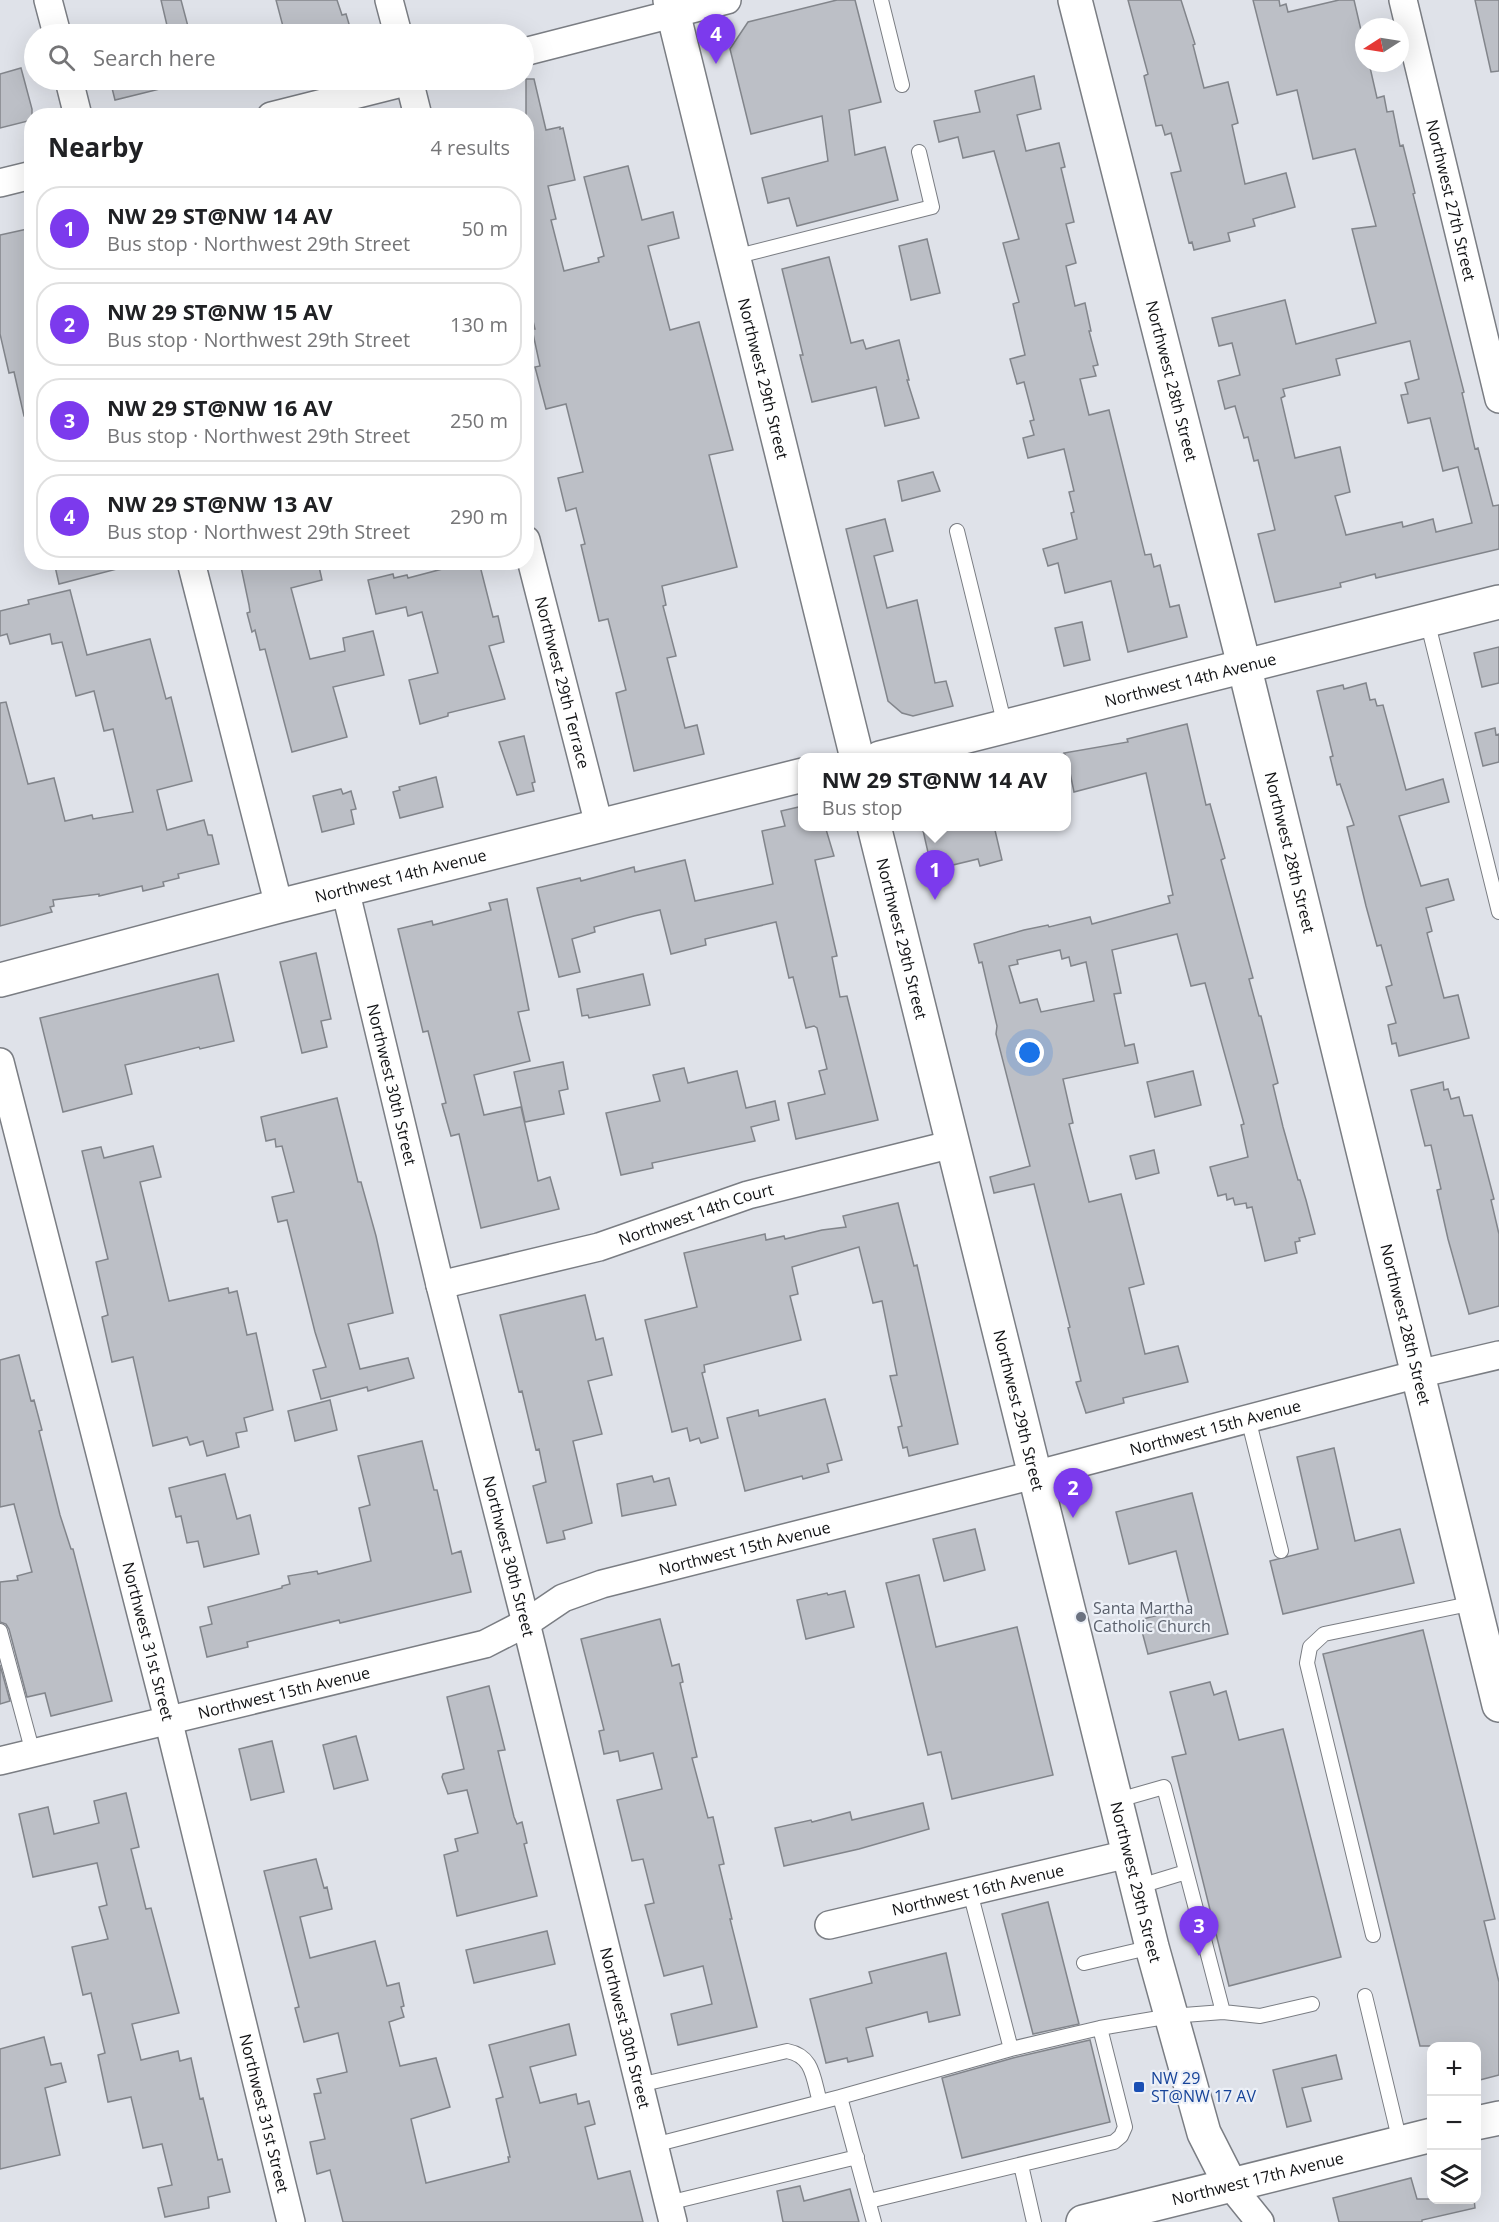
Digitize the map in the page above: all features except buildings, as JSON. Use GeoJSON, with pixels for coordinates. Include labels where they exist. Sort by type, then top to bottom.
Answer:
{"type":"FeatureCollection","features":[{"type":"Feature","properties":{"kind":"street"},"geometry":{"type":"LineString","coordinates":[[48,0],[54,24]]}},
{"type":"Feature","properties":{"kind":"street"},"geometry":{"type":"LineString","coordinates":[[389,0],[395,24]]}},
{"type":"Feature","properties":{"kind":"street"},"geometry":{"type":"LineString","coordinates":[[534,49],[672,7],[727,0]]}},
{"type":"Feature","properties":{"kind":"street","name":"Northwest 28th Street"},"geometry":{"type":"LineString","coordinates":[[1075,0],[1244,665],[1499,1705]]}},
{"type":"Feature","properties":{"kind":"street","name":"Northwest 27th Street"},"geometry":{"type":"LineString","coordinates":[[1403,0],[1499,399]]}},
{"type":"Feature","properties":{"kind":"street","name":"Northwest 29th Street"},"geometry":{"type":"LineString","coordinates":[[672,7],[856,753]]}},
{"type":"Feature","properties":{"kind":"street"},"geometry":{"type":"LineString","coordinates":[[72,90],[76,108]]}},
{"type":"Feature","properties":{"kind":"street"},"geometry":{"type":"LineString","coordinates":[[302,108],[372,90]]}},
{"type":"Feature","properties":{"kind":"street"},"geometry":{"type":"LineString","coordinates":[[413,90],[416,108]]}},
{"type":"Feature","properties":{"kind":"street"},"geometry":{"type":"LineString","coordinates":[[0,183],[24,178]]}},
{"type":"Feature","properties":{"kind":"street"},"geometry":{"type":"LineString","coordinates":[[193,570],[279,906]]}},
{"type":"Feature","properties":{"kind":"street","name":"Northwest 29th Terrace"},"geometry":{"type":"LineString","coordinates":[[534,570],[599,825]]}},
{"type":"Feature","properties":{"kind":"street","name":"Northwest 14th Avenue"},"geometry":{"type":"LineString","coordinates":[[900,753],[1499,602]]}},
{"type":"Feature","properties":{"kind":"street","name":"Northwest 14th Avenue"},"geometry":{"type":"LineString","coordinates":[[0,980],[345,889],[798,776]]}},
{"type":"Feature","properties":{"kind":"street","name":"Northwest 29th Street"},"geometry":{"type":"LineString","coordinates":[[875,831],[1136,1887],[1171,2016],[1204,2133],[1231,2186],[1260,2222]]}},
{"type":"Feature","properties":{"kind":"street","name":"Northwest 30th Street"},"geometry":{"type":"LineString","coordinates":[[345,889],[440,1285],[526,1623],[670,2212]]}},
{"type":"Feature","properties":{"kind":"street","name":"Northwest 31st Street"},"geometry":{"type":"LineString","coordinates":[[0,1062],[168,1719],[291,2222]]}},
{"type":"Feature","properties":{"kind":"street","name":"Northwest 14th Court"},"geometry":{"type":"LineString","coordinates":[[440,1285],[599,1247],[748,1195],[953,1144]]}},
{"type":"Feature","properties":{"kind":"street","name":"Northwest 15th Avenue"},"geometry":{"type":"LineString","coordinates":[[0,1761],[485,1644],[526,1623],[563,1598],[602,1584],[1499,1355]]}},
{"type":"Feature","properties":{"kind":"street","name":"Northwest 16th Avenue"},"geometry":{"type":"LineString","coordinates":[[829,1925],[1128,1854]]}},
{"type":"Feature","properties":{"kind":"street"},"geometry":{"type":"LineString","coordinates":[[1481,2122],[1499,2118]]}},
{"type":"Feature","properties":{"kind":"street","name":"Northwest 17th Avenue"},"geometry":{"type":"LineString","coordinates":[[1083,2222],[1132,2216],[1231,2186],[1427,2136]]}},
{"type":"Feature","properties":{"kind":"lane"},"geometry":{"type":"LineString","coordinates":[[881,0],[902,85]]}},
{"type":"Feature","properties":{"kind":"lane"},"geometry":{"type":"LineString","coordinates":[[734,258],[932,207],[919,152]]}},
{"type":"Feature","properties":{"kind":"lane"},"geometry":{"type":"LineString","coordinates":[[957,531],[1005,726]]}},
{"type":"Feature","properties":{"kind":"lane"},"geometry":{"type":"LineString","coordinates":[[1427,620],[1499,912]]}},
{"type":"Feature","properties":{"kind":"lane"},"geometry":{"type":"LineString","coordinates":[[1248,1419],[1281,1551]]}},
{"type":"Feature","properties":{"kind":"lane"},"geometry":{"type":"LineString","coordinates":[[1373,1935],[1307,1663],[1310,1647],[1324,1634],[1474,1603]]}},
{"type":"Feature","properties":{"kind":"lane"},"geometry":{"type":"LineString","coordinates":[[0,1631],[33,1752]]}},
{"type":"Feature","properties":{"kind":"lane"},"geometry":{"type":"LineString","coordinates":[[1115,1801],[1164,1787],[1222,2012]]}},
{"type":"Feature","properties":{"kind":"lane"},"geometry":{"type":"LineString","coordinates":[[1136,1887],[1186,1872]]}},
{"type":"Feature","properties":{"kind":"lane"},"geometry":{"type":"LineString","coordinates":[[970,1892],[1011,2049]]}},
{"type":"Feature","properties":{"kind":"lane"},"geometry":{"type":"LineString","coordinates":[[1084,1963],[1152,1947]]}},
{"type":"Feature","properties":{"kind":"lane"},"geometry":{"type":"LineString","coordinates":[[1365,1996],[1400,2142]]}},
{"type":"Feature","properties":{"kind":"lane"},"geometry":{"type":"LineString","coordinates":[[654,2145],[840,2097],[1011,2049],[1100,2028],[1171,2016],[1222,2012],[1260,2016],[1312,2004]]}},
{"type":"Feature","properties":{"kind":"lane"},"geometry":{"type":"LineString","coordinates":[[868,2201],[1114,2142],[1121,2136],[1125,2127],[1100,2028]]}},
{"type":"Feature","properties":{"kind":"lane"},"geometry":{"type":"LineString","coordinates":[[639,2085],[787,2051],[798,2053],[807,2059],[820,2102]]}},
{"type":"Feature","properties":{"kind":"lane"},"geometry":{"type":"LineString","coordinates":[[840,2097],[874,2222]]}},
{"type":"Feature","properties":{"kind":"lane"},"geometry":{"type":"LineString","coordinates":[[670,2212],[857,2157]]}},
{"type":"Feature","properties":{"kind":"lane"},"geometry":{"type":"LineString","coordinates":[[1021,2165],[1034,2222]]}},
{"type":"Feature","properties":{"kind":"place","name":"NW 29 ST@NW 13 AV"},"geometry":{"type":"Point","coordinates":[716,64]}},
{"type":"Feature","properties":{"kind":"place","name":"NW 29 ST@NW 14 AV"},"geometry":{"type":"Point","coordinates":[935,900]}},
{"type":"Feature","properties":{"kind":"place","name":"NW 29 ST@NW 15 AV"},"geometry":{"type":"Point","coordinates":[1073,1518]}},
{"type":"Feature","properties":{"kind":"place","name":"Santa Martha Catholic Church"},"geometry":{"type":"Point","coordinates":[1081,1617]}},
{"type":"Feature","properties":{"kind":"place","name":"NW 29 ST@NW 16 AV"},"geometry":{"type":"Point","coordinates":[1199,1956]}},
{"type":"Feature","properties":{"kind":"place","name":"NW 29 ST@NW 17 AV"},"geometry":{"type":"Point","coordinates":[1139,2087]}}]}
